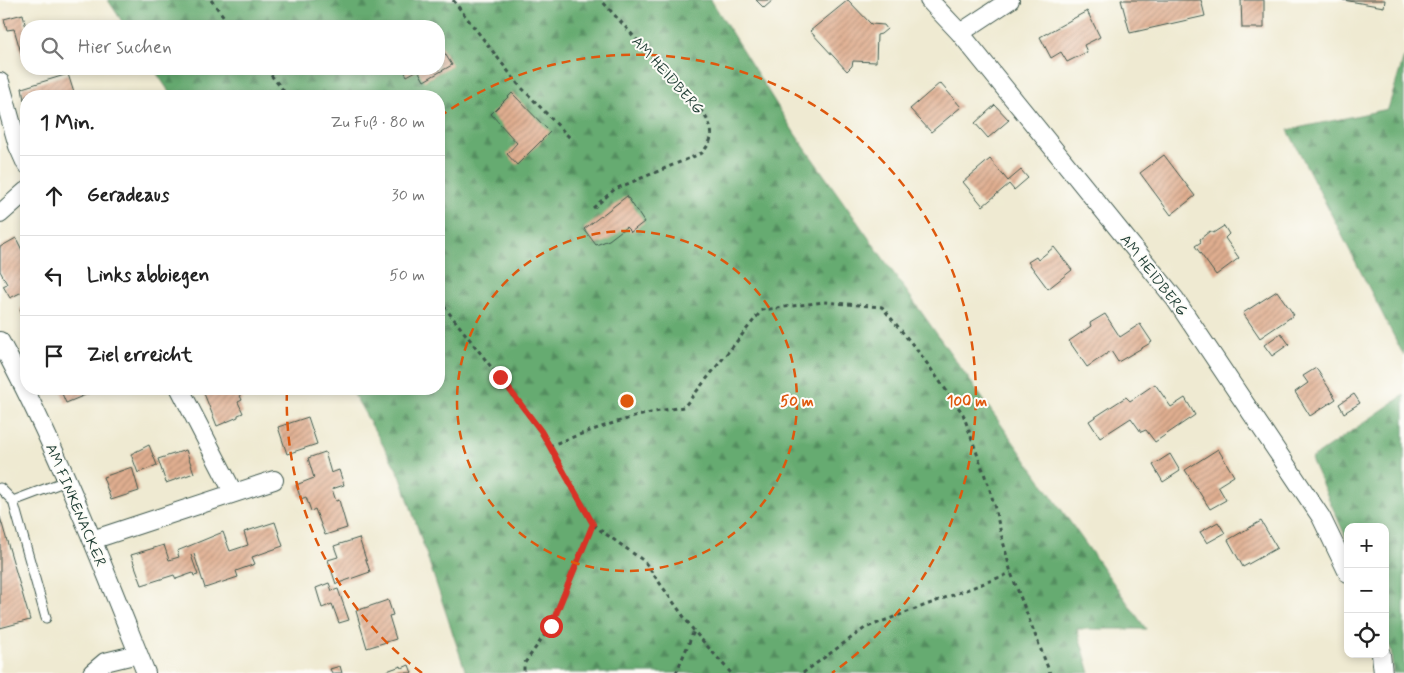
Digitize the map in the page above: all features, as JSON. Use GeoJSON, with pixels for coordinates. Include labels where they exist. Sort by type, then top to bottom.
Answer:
{"type":"FeatureCollection","features":[{"type":"Feature","properties":{"kind":"street","name":"AM HEIDBERG"},"geometry":{"type":"LineString","coordinates":[[929,0],[960,33],[1175,299],[1322,517],[1346,568]]}},
{"type":"Feature","properties":{"kind":"street"},"geometry":{"type":"LineString","coordinates":[[960,33],[1010,0]]}},
{"type":"Feature","properties":{"kind":"street"},"geometry":{"type":"LineString","coordinates":[[0,82],[20,150]]}},
{"type":"Feature","properties":{"kind":"street"},"geometry":{"type":"LineString","coordinates":[[0,214],[20,196]]}},
{"type":"Feature","properties":{"kind":"street","name":"AM FINKENACKER"},"geometry":{"type":"LineString","coordinates":[[0,341],[20,379]]}},
{"type":"Feature","properties":{"kind":"street","name":"AM FINKENACKER"},"geometry":{"type":"LineString","coordinates":[[27,395],[92,540],[146,673]]}},
{"type":"Feature","properties":{"kind":"street"},"geometry":{"type":"LineString","coordinates":[[183,395],[233,492]]}},
{"type":"Feature","properties":{"kind":"street"},"geometry":{"type":"LineString","coordinates":[[92,540],[274,480]]}},
{"type":"Feature","properties":{"kind":"street"},"geometry":{"type":"LineString","coordinates":[[92,673],[105,662],[138,654]]}},
{"type":"Feature","properties":{"kind":"street"},"geometry":{"type":"LineString","coordinates":[[1381,658],[1383,673]]}},
{"type":"Feature","properties":{"kind":"lane"},"geometry":{"type":"LineString","coordinates":[[12,501],[66,482]]}},
{"type":"Feature","properties":{"kind":"lane"},"geometry":{"type":"LineString","coordinates":[[0,488],[12,501],[46,618]]}},
{"type":"Feature","properties":{"kind":"path"},"geometry":{"type":"LineString","coordinates":[[211,0],[226,20]]}},
{"type":"Feature","properties":{"kind":"path"},"geometry":{"type":"LineString","coordinates":[[453,0],[518,84],[571,139]]}},
{"type":"Feature","properties":{"kind":"path","name":"AM HEIDBERG"},"geometry":{"type":"LineString","coordinates":[[593,208],[615,189],[702,153],[710,144],[712,135],[710,124],[703,114],[601,0]]}},
{"type":"Feature","properties":{"kind":"path"},"geometry":{"type":"LineString","coordinates":[[271,75],[283,90]]}},
{"type":"Feature","properties":{"kind":"path"},"geometry":{"type":"LineString","coordinates":[[549,446],[606,425],[649,412],[684,407],[762,310],[824,302],[882,307],[921,355],[963,414],[991,493],[1011,573],[1050,673]]}},
{"type":"Feature","properties":{"kind":"path"},"geometry":{"type":"LineString","coordinates":[[445,308],[541,431],[593,524],[644,561],[694,631],[731,673]]}},
{"type":"Feature","properties":{"kind":"path"},"geometry":{"type":"LineString","coordinates":[[524,673],[524,664],[551,626],[593,524]]}},
{"type":"Feature","properties":{"kind":"path"},"geometry":{"type":"LineString","coordinates":[[803,673],[865,628],[1011,573]]}},
{"type":"Feature","properties":{"kind":"path"},"geometry":{"type":"LineString","coordinates":[[676,673],[694,631]]}},
{"type":"Feature","properties":{"kind":"green space"},"geometry":{"type":"Polygon","coordinates":[[[108,0],[711,0],[795,134],[1146,629],[1077,629],[1090,673],[466,673],[400,475],[354,395],[445,395],[445,90],[168,90],[158,75],[445,75],[445,20],[121,20],[108,0]]]}},
{"type":"Feature","properties":{"kind":"green space"},"geometry":{"type":"Polygon","coordinates":[[[1404,57],[1404,356],[1288,130],[1388,109],[1404,57]]]}},
{"type":"Feature","properties":{"kind":"green space"},"geometry":{"type":"Polygon","coordinates":[[[1404,395],[1404,673],[1393,673],[1389,645],[1389,523],[1344,523],[1344,533],[1311,459],[1404,395]]]}},
{"type":"Feature","properties":{"kind":"building"},"geometry":{"type":"Polygon","coordinates":[[[756,0],[773,0],[764,8],[756,0]]]}},
{"type":"Feature","properties":{"kind":"building"},"geometry":{"type":"Polygon","coordinates":[[[848,0],[871,24],[884,25],[887,29],[877,35],[876,62],[853,61],[852,66],[847,71],[810,31],[848,0]]]}},
{"type":"Feature","properties":{"kind":"building"},"geometry":{"type":"Polygon","coordinates":[[[1121,0],[1201,0],[1205,16],[1130,33],[1121,0]]]}},
{"type":"Feature","properties":{"kind":"building"},"geometry":{"type":"Polygon","coordinates":[[[1241,0],[1264,0],[1264,28],[1242,28],[1241,0]]]}},
{"type":"Feature","properties":{"kind":"building"},"geometry":{"type":"Polygon","coordinates":[[[1343,0],[1385,0],[1384,7],[1343,0]]]}},
{"type":"Feature","properties":{"kind":"building"},"geometry":{"type":"Polygon","coordinates":[[[1087,11],[1100,37],[1084,45],[1087,52],[1067,62],[1061,52],[1051,58],[1040,37],[1087,11]]]}},
{"type":"Feature","properties":{"kind":"building"},"geometry":{"type":"Polygon","coordinates":[[[23,14],[24,20],[20,20],[20,49],[14,29],[7,30],[4,19],[23,14]]]}},
{"type":"Feature","properties":{"kind":"building"},"geometry":{"type":"Polygon","coordinates":[[[445,54],[452,65],[445,69],[445,54]]]}},
{"type":"Feature","properties":{"kind":"building"},"geometry":{"type":"Polygon","coordinates":[[[68,75],[73,90],[22,90],[22,88],[68,75]]]}},
{"type":"Feature","properties":{"kind":"building"},"geometry":{"type":"Polygon","coordinates":[[[421,75],[434,75],[424,81],[421,75]]]}},
{"type":"Feature","properties":{"kind":"building"},"geometry":{"type":"Polygon","coordinates":[[[940,83],[961,107],[931,132],[910,109],[940,83]]]}},
{"type":"Feature","properties":{"kind":"building"},"geometry":{"type":"Polygon","coordinates":[[[512,93],[550,132],[517,165],[507,154],[517,143],[491,114],[512,93]]]}},
{"type":"Feature","properties":{"kind":"building"},"geometry":{"type":"Polygon","coordinates":[[[995,105],[1009,120],[988,138],[975,123],[995,105]]]}},
{"type":"Feature","properties":{"kind":"building"},"geometry":{"type":"Polygon","coordinates":[[[1164,155],[1195,196],[1171,215],[1140,173],[1164,155]]]}},
{"type":"Feature","properties":{"kind":"building"},"geometry":{"type":"Polygon","coordinates":[[[990,159],[1008,181],[1021,170],[1028,178],[1014,190],[1009,184],[983,206],[963,182],[990,159]]]}},
{"type":"Feature","properties":{"kind":"building"},"geometry":{"type":"Polygon","coordinates":[[[627,196],[644,222],[631,232],[626,227],[609,240],[596,245],[584,229],[627,196]]]}},
{"type":"Feature","properties":{"kind":"building"},"geometry":{"type":"Polygon","coordinates":[[[1224,226],[1229,234],[1225,238],[1239,258],[1216,275],[1195,246],[1210,231],[1213,233],[1224,226]]]}},
{"type":"Feature","properties":{"kind":"building"},"geometry":{"type":"Polygon","coordinates":[[[16,238],[20,246],[20,293],[10,298],[3,286],[7,284],[0,271],[0,247],[16,238]]]}},
{"type":"Feature","properties":{"kind":"building"},"geometry":{"type":"Polygon","coordinates":[[[1054,247],[1072,270],[1048,289],[1028,262],[1036,257],[1038,260],[1054,247]]]}},
{"type":"Feature","properties":{"kind":"building"},"geometry":{"type":"Polygon","coordinates":[[[1277,291],[1294,315],[1260,338],[1243,313],[1277,291]]]}},
{"type":"Feature","properties":{"kind":"building"},"geometry":{"type":"Polygon","coordinates":[[[1105,314],[1120,337],[1140,324],[1152,342],[1118,362],[1111,351],[1087,367],[1069,341],[1091,326],[1090,323],[1105,314]]]}},
{"type":"Feature","properties":{"kind":"building"},"geometry":{"type":"Polygon","coordinates":[[[1281,333],[1289,344],[1272,356],[1264,345],[1281,333]]]}},
{"type":"Feature","properties":{"kind":"building"},"geometry":{"type":"Polygon","coordinates":[[[1316,368],[1336,399],[1310,416],[1295,392],[1308,383],[1303,376],[1316,368]]]}},
{"type":"Feature","properties":{"kind":"building"},"geometry":{"type":"Polygon","coordinates":[[[1155,384],[1171,407],[1185,398],[1195,415],[1155,442],[1146,430],[1141,432],[1131,418],[1100,438],[1089,421],[1126,397],[1130,401],[1155,384]]]}},
{"type":"Feature","properties":{"kind":"building"},"geometry":{"type":"Polygon","coordinates":[[[1354,394],[1360,403],[1344,413],[1339,404],[1354,394]]]}},
{"type":"Feature","properties":{"kind":"building"},"geometry":{"type":"Polygon","coordinates":[[[63,395],[85,395],[66,403],[63,395]]]}},
{"type":"Feature","properties":{"kind":"building"},"geometry":{"type":"Polygon","coordinates":[[[205,395],[240,395],[242,400],[238,402],[243,413],[217,426],[205,395]]]}},
{"type":"Feature","properties":{"kind":"building"},"geometry":{"type":"Polygon","coordinates":[[[308,417],[317,444],[287,454],[278,427],[308,417]]]}},
{"type":"Feature","properties":{"kind":"building"},"geometry":{"type":"Polygon","coordinates":[[[149,445],[157,465],[138,473],[131,454],[149,445]]]}},
{"type":"Feature","properties":{"kind":"building"},"geometry":{"type":"Polygon","coordinates":[[[1218,449],[1234,476],[1218,486],[1226,500],[1210,509],[1185,470],[1218,449]]]}},
{"type":"Feature","properties":{"kind":"building"},"geometry":{"type":"Polygon","coordinates":[[[186,450],[194,473],[166,483],[158,459],[186,450]]]}},
{"type":"Feature","properties":{"kind":"building"},"geometry":{"type":"Polygon","coordinates":[[[325,452],[331,473],[339,470],[344,485],[332,489],[336,501],[339,500],[347,528],[325,535],[315,509],[311,511],[306,497],[301,499],[296,485],[314,478],[308,458],[325,452]]]}},
{"type":"Feature","properties":{"kind":"building"},"geometry":{"type":"Polygon","coordinates":[[[1170,454],[1180,471],[1163,482],[1153,465],[1170,454]]]}},
{"type":"Feature","properties":{"kind":"building"},"geometry":{"type":"Polygon","coordinates":[[[132,467],[139,491],[111,500],[103,477],[132,467]]]}},
{"type":"Feature","properties":{"kind":"building"},"geometry":{"type":"Polygon","coordinates":[[[0,517],[30,620],[0,628],[0,517]]]}},
{"type":"Feature","properties":{"kind":"building"},"geometry":{"type":"Polygon","coordinates":[[[1261,521],[1277,548],[1243,567],[1228,540],[1261,521]]]}},
{"type":"Feature","properties":{"kind":"building"},"geometry":{"type":"Polygon","coordinates":[[[275,522],[283,546],[252,557],[255,564],[236,571],[238,577],[205,588],[194,554],[191,555],[198,575],[194,576],[193,573],[176,579],[174,575],[142,585],[131,555],[164,545],[169,560],[179,557],[177,551],[223,532],[230,551],[248,545],[244,532],[275,522]]]}},
{"type":"Feature","properties":{"kind":"building"},"geometry":{"type":"Polygon","coordinates":[[[1218,522],[1225,533],[1207,543],[1200,532],[1218,522]]]}},
{"type":"Feature","properties":{"kind":"building"},"geometry":{"type":"Polygon","coordinates":[[[359,538],[370,572],[336,584],[328,560],[338,557],[334,546],[359,538]]]}},
{"type":"Feature","properties":{"kind":"building"},"geometry":{"type":"Polygon","coordinates":[[[329,583],[332,591],[338,589],[349,620],[339,623],[332,604],[322,608],[316,588],[329,583]]]}},
{"type":"Feature","properties":{"kind":"building"},"geometry":{"type":"Polygon","coordinates":[[[388,600],[393,615],[389,616],[396,639],[367,648],[356,611],[388,600]]]}},
{"type":"Feature","properties":{"kind":"building"},"geometry":{"type":"Polygon","coordinates":[[[409,665],[412,673],[381,673],[401,666],[402,668],[409,665]]]}},
{"type":"Feature","properties":{"kind":"building"},"geometry":{"type":"Polygon","coordinates":[[[340,666],[342,673],[332,673],[330,669],[340,666]]]}},
{"type":"Feature","properties":{"kind":"route"},"geometry":{"type":"LineString","coordinates":[[500,377],[541,431],[593,524],[551,626]]}}]}
